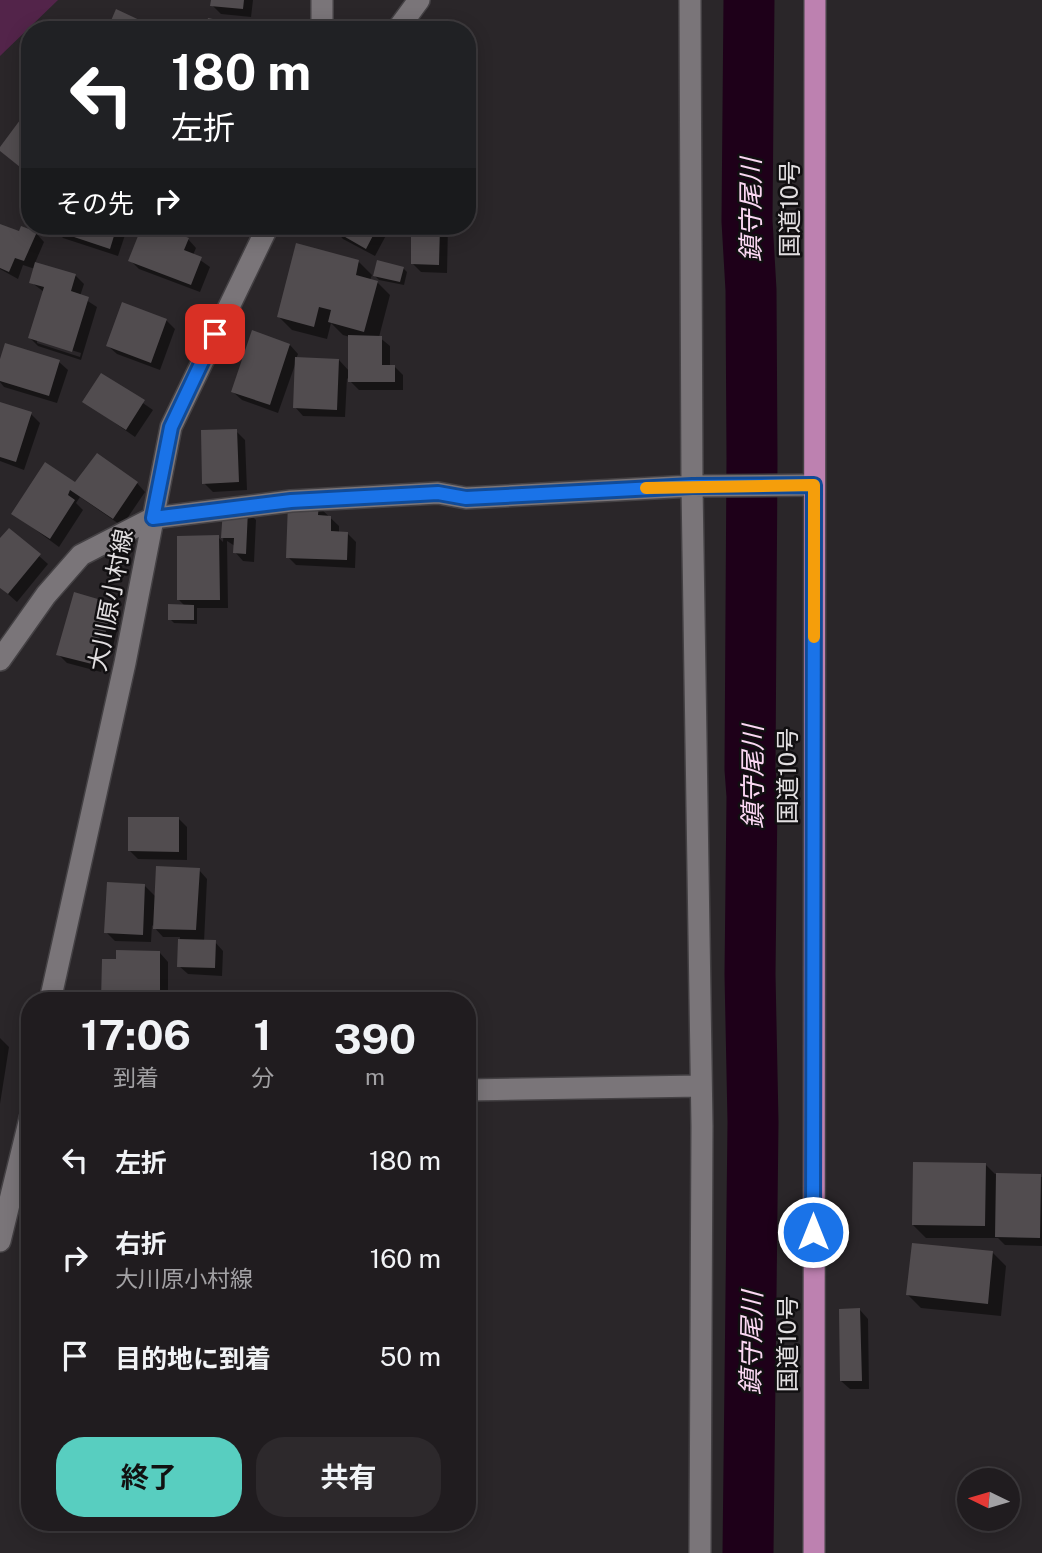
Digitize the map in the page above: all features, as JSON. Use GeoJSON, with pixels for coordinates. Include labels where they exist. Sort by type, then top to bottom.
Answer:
{"type":"FeatureCollection","features":[{"type":"Feature","properties":{"kind":"highway","name":"国道10号"},"geometry":{"type":"LineString","coordinates":[[814,1553],[815,0]]}},
{"type":"Feature","properties":{"kind":"street"},"geometry":{"type":"LineString","coordinates":[[322,0],[322,21]]}},
{"type":"Feature","properties":{"kind":"street"},"geometry":{"type":"LineString","coordinates":[[404,21],[419,0]]}},
{"type":"Feature","properties":{"kind":"street"},"geometry":{"type":"LineString","coordinates":[[690,0],[698,486],[700,1553]]}},
{"type":"Feature","properties":{"kind":"street","name":"大川原小村線"},"geometry":{"type":"LineString","coordinates":[[52,992],[125,663],[171,427],[264,235]]}},
{"type":"Feature","properties":{"kind":"street"},"geometry":{"type":"LineString","coordinates":[[0,660],[46,595],[81,555],[153,518],[291,501],[438,493],[466,498],[698,486],[814,485]]}},
{"type":"Feature","properties":{"kind":"street"},"geometry":{"type":"LineString","coordinates":[[476,1090],[701,1086]]}},
{"type":"Feature","properties":{"kind":"street"},"geometry":{"type":"LineString","coordinates":[[0,1241],[21,1155]]}},
{"type":"Feature","properties":{"kind":"shaded area"},"geometry":{"type":"Polygon","coordinates":[[[0,0],[58,0],[36,21],[21,21],[21,36],[0,56],[0,0]]]}},
{"type":"Feature","properties":{"kind":"building"},"geometry":{"type":"Polygon","coordinates":[[[211,0],[244,0],[243,9],[210,6],[211,0]]]}},
{"type":"Feature","properties":{"kind":"building"},"geometry":{"type":"Polygon","coordinates":[[[116,9],[142,21],[111,21],[116,9]]]}},
{"type":"Feature","properties":{"kind":"building"},"geometry":{"type":"Polygon","coordinates":[[[21,119],[21,168],[0,151],[0,147],[21,119]]]}},
{"type":"Feature","properties":{"kind":"building"},"geometry":{"type":"Polygon","coordinates":[[[0,224],[19,231],[21,226],[21,235],[36,235],[24,261],[15,258],[9,272],[0,268],[0,224]]]}},
{"type":"Feature","properties":{"kind":"building"},"geometry":{"type":"Polygon","coordinates":[[[68,235],[114,235],[110,249],[68,235]]]}},
{"type":"Feature","properties":{"kind":"building"},"geometry":{"type":"Polygon","coordinates":[[[138,235],[181,235],[189,238],[184,250],[202,257],[191,285],[128,261],[138,235]]]}},
{"type":"Feature","properties":{"kind":"building"},"geometry":{"type":"Polygon","coordinates":[[[342,235],[373,235],[366,249],[342,235]]]}},
{"type":"Feature","properties":{"kind":"building"},"geometry":{"type":"Polygon","coordinates":[[[411,235],[440,235],[439,265],[411,264],[411,235]]]}},
{"type":"Feature","properties":{"kind":"building"},"geometry":{"type":"Polygon","coordinates":[[[296,243],[359,260],[356,275],[378,281],[364,332],[328,322],[331,310],[319,307],[314,327],[277,317],[296,243]]]}},
{"type":"Feature","properties":{"kind":"building"},"geometry":{"type":"Polygon","coordinates":[[[377,260],[404,267],[400,282],[373,276],[377,260]]]}},
{"type":"Feature","properties":{"kind":"building"},"geometry":{"type":"Polygon","coordinates":[[[35,262],[76,274],[71,291],[89,297],[72,352],[28,338],[44,287],[29,283],[35,262]]]}},
{"type":"Feature","properties":{"kind":"building"},"geometry":{"type":"Polygon","coordinates":[[[122,302],[167,319],[151,363],[106,346],[122,302]]]}},
{"type":"Feature","properties":{"kind":"building"},"geometry":{"type":"Polygon","coordinates":[[[252,330],[290,344],[270,405],[231,392],[252,330]]]}},
{"type":"Feature","properties":{"kind":"building"},"geometry":{"type":"Polygon","coordinates":[[[348,335],[382,336],[382,365],[395,365],[395,382],[348,382],[348,335]]]}},
{"type":"Feature","properties":{"kind":"building"},"geometry":{"type":"Polygon","coordinates":[[[5,343],[60,360],[49,396],[0,381],[0,359],[5,343]]]}},
{"type":"Feature","properties":{"kind":"building"},"geometry":{"type":"Polygon","coordinates":[[[295,357],[339,359],[337,410],[293,408],[295,357]]]}},
{"type":"Feature","properties":{"kind":"building"},"geometry":{"type":"Polygon","coordinates":[[[101,373],[145,400],[126,430],[82,402],[101,373]]]}},
{"type":"Feature","properties":{"kind":"building"},"geometry":{"type":"Polygon","coordinates":[[[0,402],[32,412],[16,462],[0,457],[0,402]]]}},
{"type":"Feature","properties":{"kind":"building"},"geometry":{"type":"Polygon","coordinates":[[[237,429],[239,482],[202,484],[201,430],[237,429]]]}},
{"type":"Feature","properties":{"kind":"building"},"geometry":{"type":"Polygon","coordinates":[[[97,453],[138,482],[113,519],[70,490],[68,495],[75,500],[50,539],[11,514],[45,462],[75,482],[97,453]]]}},
{"type":"Feature","properties":{"kind":"building"},"geometry":{"type":"Polygon","coordinates":[[[288,503],[319,504],[318,515],[331,516],[331,531],[348,532],[347,560],[286,558],[288,503]]]}},
{"type":"Feature","properties":{"kind":"building"},"geometry":{"type":"Polygon","coordinates":[[[223,509],[248,510],[246,554],[233,553],[234,538],[221,538],[223,509]]]}},
{"type":"Feature","properties":{"kind":"building"},"geometry":{"type":"Polygon","coordinates":[[[9,528],[41,554],[8,594],[0,588],[0,538],[9,528]]]}},
{"type":"Feature","properties":{"kind":"building"},"geometry":{"type":"Polygon","coordinates":[[[219,535],[220,600],[177,600],[177,536],[219,535]]]}},
{"type":"Feature","properties":{"kind":"building"},"geometry":{"type":"Polygon","coordinates":[[[74,592],[108,602],[105,615],[110,616],[104,638],[100,637],[92,664],[56,655],[74,592]]]}},
{"type":"Feature","properties":{"kind":"building"},"geometry":{"type":"Polygon","coordinates":[[[168,604],[194,605],[194,620],[168,620],[168,604]]]}},
{"type":"Feature","properties":{"kind":"building"},"geometry":{"type":"Polygon","coordinates":[[[128,817],[179,817],[179,852],[128,851],[128,817]]]}},
{"type":"Feature","properties":{"kind":"building"},"geometry":{"type":"Polygon","coordinates":[[[156,866],[200,868],[196,930],[153,929],[156,866]]]}},
{"type":"Feature","properties":{"kind":"building"},"geometry":{"type":"Polygon","coordinates":[[[107,882],[145,884],[143,935],[104,933],[107,882]]]}},
{"type":"Feature","properties":{"kind":"building"},"geometry":{"type":"Polygon","coordinates":[[[178,939],[216,940],[215,968],[177,967],[178,939]]]}},
{"type":"Feature","properties":{"kind":"building"},"geometry":{"type":"Polygon","coordinates":[[[116,950],[160,951],[160,992],[101,992],[102,959],[116,959],[116,950]]]}},
{"type":"Feature","properties":{"kind":"building"},"geometry":{"type":"Polygon","coordinates":[[[913,1162],[986,1163],[985,1226],[912,1225],[913,1162]]]}},
{"type":"Feature","properties":{"kind":"building"},"geometry":{"type":"Polygon","coordinates":[[[996,1173],[1041,1174],[1040,1238],[995,1237],[996,1173]]]}},
{"type":"Feature","properties":{"kind":"building"},"geometry":{"type":"Polygon","coordinates":[[[912,1243],[993,1251],[988,1304],[906,1295],[912,1243]]]}},
{"type":"Feature","properties":{"kind":"building"},"geometry":{"type":"Polygon","coordinates":[[[860,1308],[862,1381],[840,1381],[839,1309],[860,1308]]]}},
{"type":"Feature","properties":{"kind":"waterway","name":"鎮守尾川"},"geometry":{"type":"LineString","coordinates":[[748,1553],[753,1122],[750,974],[751,290],[747,221],[749,0]]}},
{"type":"Feature","properties":{"kind":"slow traffic"},"geometry":{"type":"LineString","coordinates":[[646,488],[814,485],[814,637]]}},
{"type":"Feature","properties":{"kind":"route"},"geometry":{"type":"LineString","coordinates":[[215,334],[171,427],[153,518],[291,501],[438,493],[466,498],[692,486],[814,485],[813,1232]]}}]}
